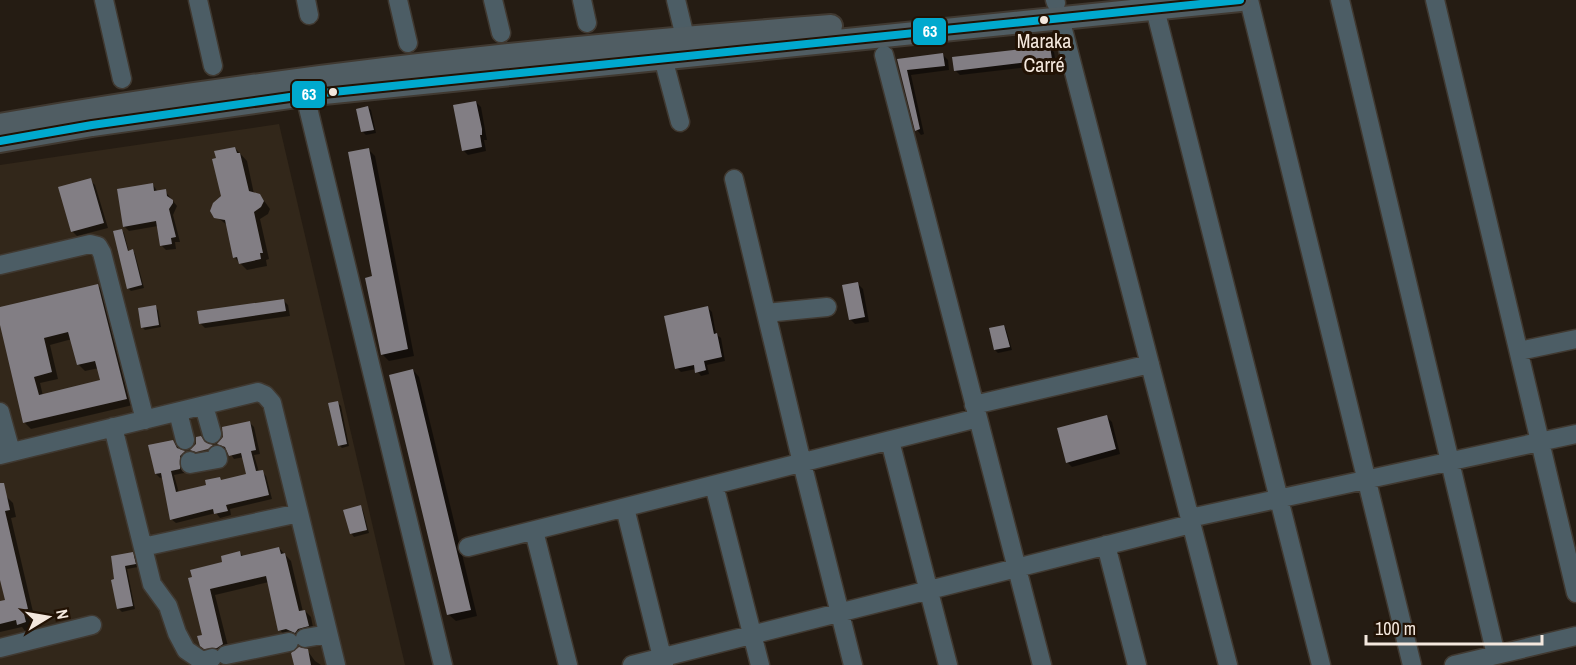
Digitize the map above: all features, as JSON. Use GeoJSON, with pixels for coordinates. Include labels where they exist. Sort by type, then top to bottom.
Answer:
{"type":"FeatureCollection","features":[{"type":"Feature","properties":{"kind":"main road"},"geometry":{"type":"LineString","coordinates":[[0,141],[303,87],[663,58],[1057,7],[1086,0]]}},
{"type":"Feature","properties":{"kind":"main road"},"geometry":{"type":"LineString","coordinates":[[0,125],[88,110],[303,87],[685,37],[1057,7],[1155,9],[1240,0]]}},
{"type":"Feature","properties":{"kind":"street"},"geometry":{"type":"LineString","coordinates":[[104,0],[122,79]]}},
{"type":"Feature","properties":{"kind":"street"},"geometry":{"type":"LineString","coordinates":[[198,0],[213,66]]}},
{"type":"Feature","properties":{"kind":"street"},"geometry":{"type":"LineString","coordinates":[[398,0],[408,43]]}},
{"type":"Feature","properties":{"kind":"street"},"geometry":{"type":"LineString","coordinates":[[493,0],[501,33]]}},
{"type":"Feature","properties":{"kind":"street"},"geometry":{"type":"LineString","coordinates":[[582,0],[587,23]]}},
{"type":"Feature","properties":{"kind":"street"},"geometry":{"type":"LineString","coordinates":[[675,0],[685,37]]}},
{"type":"Feature","properties":{"kind":"street"},"geometry":{"type":"LineString","coordinates":[[1249,0],[1412,665]]}},
{"type":"Feature","properties":{"kind":"street"},"geometry":{"type":"LineString","coordinates":[[1340,0],[1450,462],[1486,660]]}},
{"type":"Feature","properties":{"kind":"street"},"geometry":{"type":"LineString","coordinates":[[1435,0],[1576,592]]}},
{"type":"Feature","properties":{"kind":"street"},"geometry":{"type":"LineString","coordinates":[[1057,7],[1228,665]]}},
{"type":"Feature","properties":{"kind":"street"},"geometry":{"type":"LineString","coordinates":[[1155,9],[1321,665]]}},
{"type":"Feature","properties":{"kind":"street"},"geometry":{"type":"LineString","coordinates":[[884,55],[1042,665]]}},
{"type":"Feature","properties":{"kind":"street"},"geometry":{"type":"LineString","coordinates":[[663,58],[680,122]]}},
{"type":"Feature","properties":{"kind":"street"},"geometry":{"type":"LineString","coordinates":[[303,87],[443,665]]}},
{"type":"Feature","properties":{"kind":"street"},"geometry":{"type":"LineString","coordinates":[[735,179],[802,463],[854,665]]}},
{"type":"Feature","properties":{"kind":"street"},"geometry":{"type":"LineString","coordinates":[[0,265],[90,244],[98,246],[102,253],[145,420]]}},
{"type":"Feature","properties":{"kind":"street"},"geometry":{"type":"LineString","coordinates":[[766,313],[827,307]]}},
{"type":"Feature","properties":{"kind":"street"},"geometry":{"type":"LineString","coordinates":[[1519,351],[1576,339]]}},
{"type":"Feature","properties":{"kind":"street"},"geometry":{"type":"LineString","coordinates":[[468,548],[890,441],[976,411],[1150,364]]}},
{"type":"Feature","properties":{"kind":"street"},"geometry":{"type":"LineString","coordinates":[[0,412],[5,454],[258,392],[265,395],[272,404],[336,665]]}},
{"type":"Feature","properties":{"kind":"street"},"geometry":{"type":"LineString","coordinates":[[204,406],[212,434]]}},
{"type":"Feature","properties":{"kind":"street"},"geometry":{"type":"LineString","coordinates":[[178,412],[185,440]]}},
{"type":"Feature","properties":{"kind":"street"},"geometry":{"type":"LineString","coordinates":[[113,427],[152,584],[168,606],[177,633],[186,650],[202,661],[328,634]]}},
{"type":"Feature","properties":{"kind":"street"},"geometry":{"type":"LineString","coordinates":[[632,665],[663,661],[752,635],[1280,499],[1576,434]]}},
{"type":"Feature","properties":{"kind":"street"},"geometry":{"type":"LineString","coordinates":[[890,441],[948,665]]}},
{"type":"Feature","properties":{"kind":"street"},"geometry":{"type":"LineString","coordinates":[[190,461],[190,465],[218,459],[217,455]]}},
{"type":"Feature","properties":{"kind":"street"},"geometry":{"type":"LineString","coordinates":[[714,485],[760,665]]}},
{"type":"Feature","properties":{"kind":"street"},"geometry":{"type":"LineString","coordinates":[[626,508],[663,661]]}},
{"type":"Feature","properties":{"kind":"street"},"geometry":{"type":"LineString","coordinates":[[143,547],[299,513]]}},
{"type":"Feature","properties":{"kind":"street"},"geometry":{"type":"LineString","coordinates":[[534,531],[568,665]]}},
{"type":"Feature","properties":{"kind":"street"},"geometry":{"type":"LineString","coordinates":[[1106,545],[1137,665]]}},
{"type":"Feature","properties":{"kind":"street"},"geometry":{"type":"LineString","coordinates":[[0,648],[92,625]]}},
{"type":"Feature","properties":{"kind":"street"},"geometry":{"type":"LineString","coordinates":[[1454,665],[1486,660],[1576,636]]}},
{"type":"Feature","properties":{"kind":"shaded area"},"geometry":{"type":"Polygon","coordinates":[[[279,124],[405,665],[0,665],[0,165],[279,124]]]}},
{"type":"Feature","properties":{"kind":"building"},"geometry":{"type":"Polygon","coordinates":[[[1050,46],[1052,59],[954,71],[952,57],[1050,46]]]}},
{"type":"Feature","properties":{"kind":"building"},"geometry":{"type":"Polygon","coordinates":[[[943,53],[945,66],[907,70],[920,129],[915,131],[897,59],[943,53]]]}},
{"type":"Feature","properties":{"kind":"building"},"geometry":{"type":"Polygon","coordinates":[[[476,101],[482,129],[482,135],[480,135],[482,147],[462,151],[453,105],[476,101]]]}},
{"type":"Feature","properties":{"kind":"building"},"geometry":{"type":"Polygon","coordinates":[[[368,106],[374,130],[361,132],[356,109],[368,106]]]}},
{"type":"Feature","properties":{"kind":"building"},"geometry":{"type":"Polygon","coordinates":[[[235,147],[237,153],[240,153],[249,191],[260,194],[264,201],[261,207],[254,212],[263,253],[260,253],[261,259],[239,264],[237,257],[233,258],[225,220],[214,218],[210,211],[213,203],[221,196],[212,159],[216,158],[214,151],[235,147]]]}},
{"type":"Feature","properties":{"kind":"building"},"geometry":{"type":"Polygon","coordinates":[[[369,148],[408,349],[381,355],[365,278],[372,276],[348,152],[369,148]]]}},
{"type":"Feature","properties":{"kind":"building"},"geometry":{"type":"Polygon","coordinates":[[[91,178],[104,223],[71,232],[58,187],[91,178]]]}},
{"type":"Feature","properties":{"kind":"building"},"geometry":{"type":"Polygon","coordinates":[[[153,183],[154,191],[166,189],[167,196],[173,200],[169,209],[176,237],[171,238],[172,244],[160,246],[156,221],[123,227],[117,189],[153,183]]]}},
{"type":"Feature","properties":{"kind":"building"},"geometry":{"type":"Polygon","coordinates":[[[122,229],[128,251],[133,249],[142,285],[127,289],[113,231],[122,229]]]}},
{"type":"Feature","properties":{"kind":"building"},"geometry":{"type":"Polygon","coordinates":[[[858,282],[865,317],[849,320],[842,285],[858,282]]]}},
{"type":"Feature","properties":{"kind":"building"},"geometry":{"type":"Polygon","coordinates":[[[98,284],[127,399],[23,423],[0,325],[0,307],[98,284]],[[68,332],[44,338],[52,372],[34,377],[39,395],[100,380],[95,361],[77,365],[68,332]]]}},
{"type":"Feature","properties":{"kind":"building"},"geometry":{"type":"Polygon","coordinates":[[[284,299],[286,311],[199,324],[197,311],[284,299]]]}},
{"type":"Feature","properties":{"kind":"building"},"geometry":{"type":"Polygon","coordinates":[[[156,305],[159,325],[141,328],[138,308],[156,305]]]}},
{"type":"Feature","properties":{"kind":"building"},"geometry":{"type":"Polygon","coordinates":[[[708,306],[722,357],[704,361],[706,370],[695,373],[694,365],[675,369],[664,316],[708,306]]]}},
{"type":"Feature","properties":{"kind":"building"},"geometry":{"type":"Polygon","coordinates":[[[1004,325],[1010,347],[994,350],[989,328],[1004,325]]]}},
{"type":"Feature","properties":{"kind":"building"},"geometry":{"type":"Polygon","coordinates":[[[413,369],[471,610],[447,615],[389,375],[413,369]]]}},
{"type":"Feature","properties":{"kind":"building"},"geometry":{"type":"Polygon","coordinates":[[[338,401],[347,444],[338,446],[328,403],[338,401]]]}},
{"type":"Feature","properties":{"kind":"building"},"geometry":{"type":"Polygon","coordinates":[[[1107,415],[1116,449],[1066,463],[1057,428],[1107,415]]]}},
{"type":"Feature","properties":{"kind":"building"},"geometry":{"type":"Polygon","coordinates":[[[250,421],[256,450],[251,451],[256,471],[263,470],[269,495],[226,505],[228,511],[214,514],[213,509],[170,520],[161,473],[155,474],[148,445],[173,440],[177,448],[185,451],[180,456],[180,469],[171,471],[176,492],[206,485],[205,480],[220,477],[221,480],[246,474],[241,453],[229,456],[225,447],[217,444],[223,437],[222,427],[250,421]]]}},
{"type":"Feature","properties":{"kind":"building"},"geometry":{"type":"Polygon","coordinates":[[[201,436],[205,442],[213,445],[196,452],[190,450],[196,444],[196,437],[201,436]]]}},
{"type":"Feature","properties":{"kind":"building"},"geometry":{"type":"Polygon","coordinates":[[[0,483],[4,483],[10,510],[5,511],[28,609],[23,610],[26,622],[17,625],[16,620],[0,624],[0,601],[5,600],[0,580],[0,483]]]}},
{"type":"Feature","properties":{"kind":"building"},"geometry":{"type":"Polygon","coordinates":[[[361,505],[367,530],[350,534],[343,510],[361,505]]]}},
{"type":"Feature","properties":{"kind":"building"},"geometry":{"type":"Polygon","coordinates":[[[279,547],[281,554],[285,553],[299,611],[305,610],[309,626],[298,629],[295,633],[286,629],[278,631],[266,576],[210,589],[223,644],[217,648],[204,649],[200,646],[197,636],[202,635],[188,578],[192,577],[190,570],[222,562],[221,556],[240,551],[241,556],[279,547]]]}},
{"type":"Feature","properties":{"kind":"building"},"geometry":{"type":"Polygon","coordinates":[[[133,552],[136,564],[125,566],[133,606],[117,609],[111,580],[114,579],[111,556],[133,552]]]}},
{"type":"Feature","properties":{"kind":"building"},"geometry":{"type":"Polygon","coordinates":[[[299,647],[308,649],[311,665],[294,665],[291,653],[299,647]]]}},
{"type":"Feature","properties":{"kind":"transit line","name":"63"},"geometry":{"type":"LineString","coordinates":[[0,141],[92,125],[304,95],[1240,0]]}},
{"type":"Feature","properties":{"kind":"place","name":"Maraka Carré"},"geometry":{"type":"Point","coordinates":[1044,20]}}]}
